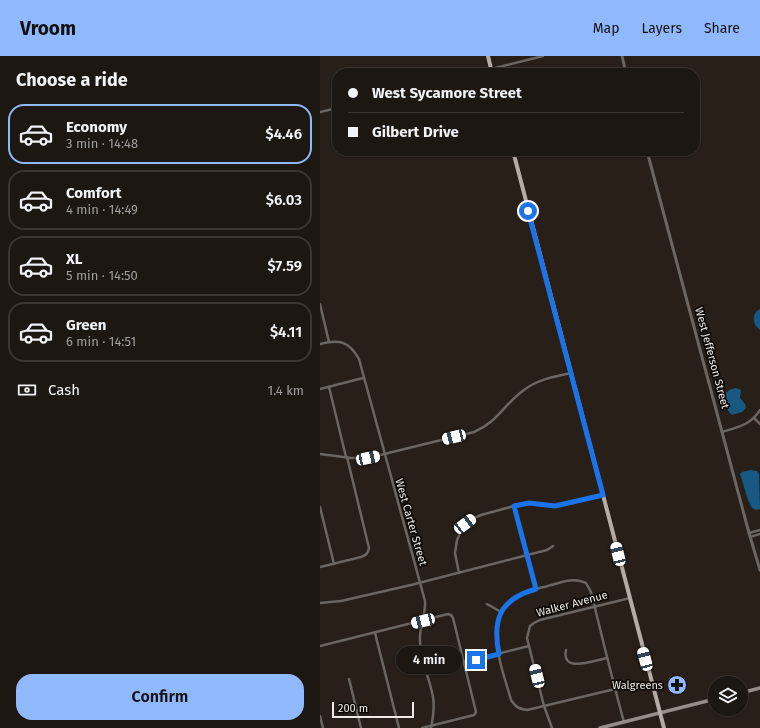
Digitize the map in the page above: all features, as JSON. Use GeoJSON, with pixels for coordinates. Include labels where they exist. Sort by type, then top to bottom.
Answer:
{"type":"FeatureCollection","features":[{"type":"Feature","properties":{"kind":"main road"},"geometry":{"type":"LineString","coordinates":[[488,56],[491,68]]}},
{"type":"Feature","properties":{"kind":"main road"},"geometry":{"type":"LineString","coordinates":[[514,156],[664,728]]}},
{"type":"Feature","properties":{"kind":"main road"},"geometry":{"type":"LineString","coordinates":[[748,691],[760,688]]}},
{"type":"Feature","properties":{"kind":"main road"},"geometry":{"type":"LineString","coordinates":[[600,728],[708,701]]}},
{"type":"Feature","properties":{"kind":"street"},"geometry":{"type":"LineString","coordinates":[[502,68],[543,56]]}},
{"type":"Feature","properties":{"kind":"street"},"geometry":{"type":"LineString","coordinates":[[622,56],[625,68]]}},
{"type":"Feature","properties":{"kind":"street"},"geometry":{"type":"LineString","coordinates":[[320,112],[332,109]]}},
{"type":"Feature","properties":{"kind":"street","name":"West Jefferson Street"},"geometry":{"type":"LineString","coordinates":[[648,156],[760,570]]}},
{"type":"Feature","properties":{"kind":"street"},"geometry":{"type":"LineString","coordinates":[[320,304],[329,342],[320,344]]}},
{"type":"Feature","properties":{"kind":"street","name":"West Carter Street"},"geometry":{"type":"LineString","coordinates":[[329,342],[338,341],[345,343],[354,350],[359,359],[420,582],[425,601],[423,621],[420,632],[420,642],[434,706],[431,727]]}},
{"type":"Feature","properties":{"kind":"street"},"geometry":{"type":"LineString","coordinates":[[320,454],[363,458],[466,434],[488,425],[518,394],[533,384],[549,378],[571,373]]}},
{"type":"Feature","properties":{"kind":"street"},"geometry":{"type":"LineString","coordinates":[[320,389],[363,378]]}},
{"type":"Feature","properties":{"kind":"street"},"geometry":{"type":"LineString","coordinates":[[320,567],[361,557],[367,555],[369,551],[329,386]]}},
{"type":"Feature","properties":{"kind":"street"},"geometry":{"type":"LineString","coordinates":[[722,432],[742,426],[754,418],[760,410]]}},
{"type":"Feature","properties":{"kind":"street"},"geometry":{"type":"LineString","coordinates":[[754,418],[760,424]]}},
{"type":"Feature","properties":{"kind":"street"},"geometry":{"type":"LineString","coordinates":[[459,572],[455,553],[458,536],[465,524],[481,515],[529,503],[555,506],[603,495]]}},
{"type":"Feature","properties":{"kind":"street"},"geometry":{"type":"LineString","coordinates":[[514,506],[536,589]]}},
{"type":"Feature","properties":{"kind":"street"},"geometry":{"type":"LineString","coordinates":[[320,507],[334,564]]}},
{"type":"Feature","properties":{"kind":"street"},"geometry":{"type":"LineString","coordinates":[[750,535],[760,530]]}},
{"type":"Feature","properties":{"kind":"street"},"geometry":{"type":"LineString","coordinates":[[750,535],[760,534]]}},
{"type":"Feature","properties":{"kind":"street"},"geometry":{"type":"LineString","coordinates":[[320,603],[340,601],[527,556],[547,550],[553,546]]}},
{"type":"Feature","properties":{"kind":"street"},"geometry":{"type":"LineString","coordinates":[[624,722],[615,689],[594,606],[588,586],[581,580],[576,580],[524,592],[513,598],[501,612],[497,623],[496,633],[499,654],[511,700],[516,707],[521,710],[615,689],[652,684]]}},
{"type":"Feature","properties":{"kind":"street","name":"Walker Avenue"},"geometry":{"type":"LineString","coordinates":[[552,728],[544,706],[527,638],[530,626],[534,622],[630,598]]}},
{"type":"Feature","properties":{"kind":"street"},"geometry":{"type":"LineString","coordinates":[[487,604],[501,612]]}},
{"type":"Feature","properties":{"kind":"street"},"geometry":{"type":"LineString","coordinates":[[320,646],[448,614],[450,615],[453,618],[476,710],[475,714],[431,727],[422,728]]}},
{"type":"Feature","properties":{"kind":"street"},"geometry":{"type":"LineString","coordinates":[[375,633],[399,728]]}},
{"type":"Feature","properties":{"kind":"street"},"geometry":{"type":"LineString","coordinates":[[464,662],[529,646]]}},
{"type":"Feature","properties":{"kind":"street"},"geometry":{"type":"LineString","coordinates":[[566,650],[565,656],[567,660],[572,664],[577,665],[607,658]]}},
{"type":"Feature","properties":{"kind":"street"},"geometry":{"type":"LineString","coordinates":[[349,679],[361,728]]}},
{"type":"Feature","properties":{"kind":"street"},"geometry":{"type":"LineString","coordinates":[[320,716],[323,728]]}},
{"type":"Feature","properties":{"kind":"water"},"geometry":{"type":"Polygon","coordinates":[[[760,309],[760,330],[755,325],[754,316],[760,309]]]}},
{"type":"Feature","properties":{"kind":"water"},"geometry":{"type":"Polygon","coordinates":[[[736,388],[741,390],[740,398],[745,404],[746,408],[742,412],[732,415],[728,411],[724,395],[729,390],[736,388]]]}},
{"type":"Feature","properties":{"kind":"water"},"geometry":{"type":"Polygon","coordinates":[[[751,470],[757,471],[759,474],[760,509],[756,510],[752,508],[748,500],[740,474],[751,470]]]}},
{"type":"Feature","properties":{"kind":"place","name":"Walgreens"},"geometry":{"type":"Point","coordinates":[677,685]}},
{"type":"Feature","properties":{"kind":"route"},"geometry":{"type":"LineString","coordinates":[[476,660],[499,654],[496,633],[497,623],[501,612],[513,598],[519,594],[536,589],[514,506],[529,503],[555,506],[603,495],[528,211]]}}]}
